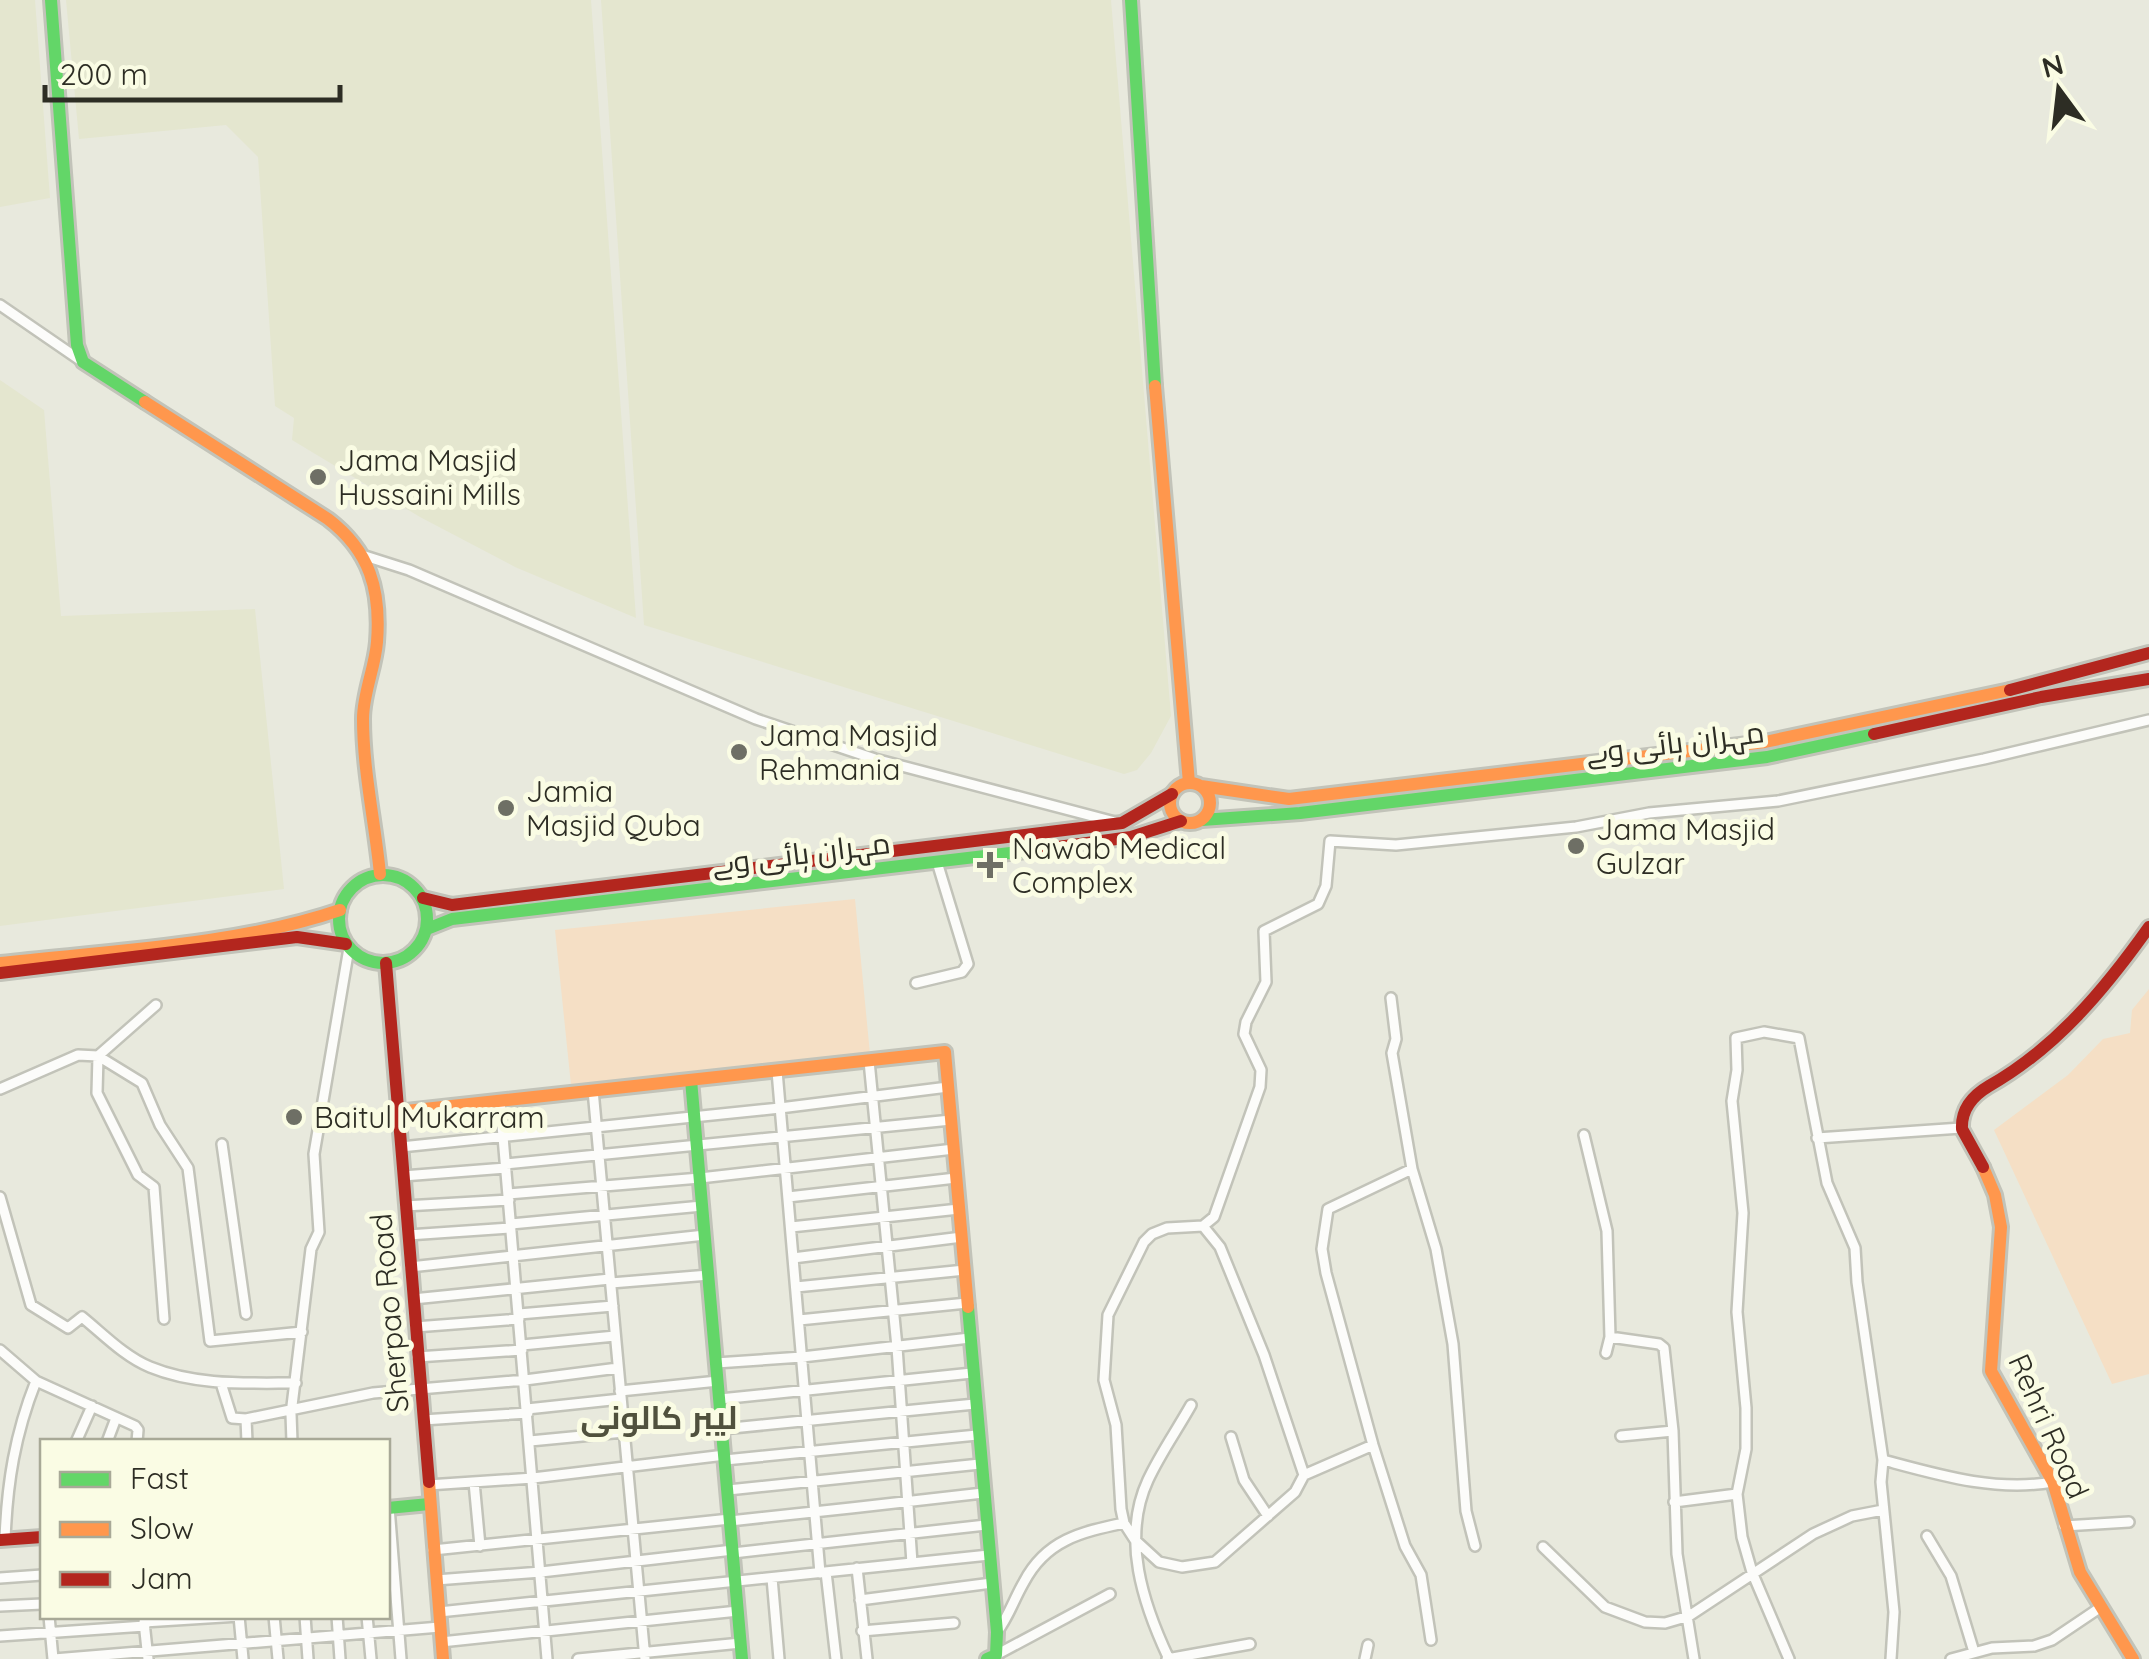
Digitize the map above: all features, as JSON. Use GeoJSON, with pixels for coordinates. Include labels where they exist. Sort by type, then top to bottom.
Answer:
{"type":"FeatureCollection","features":[{"type":"Feature","properties":{"kind":"street"},"geometry":{"type":"LineString","coordinates":[[52,0],[77,346],[82,362]]}},
{"type":"Feature","properties":{"kind":"street"},"geometry":{"type":"LineString","coordinates":[[1131,0],[1156,397],[1195,785],[1210,800],[1210,807],[1202,820],[1181,822],[1171,810],[1172,794]]}},
{"type":"Feature","properties":{"kind":"street"},"geometry":{"type":"LineString","coordinates":[[0,305],[328,519],[349,535],[364,556],[373,581],[377,641],[363,717],[380,874]]}},
{"type":"Feature","properties":{"kind":"street"},"geometry":{"type":"LineString","coordinates":[[364,556],[409,570],[756,719],[875,760],[1122,824]]}},
{"type":"Feature","properties":{"kind":"street"},"geometry":{"type":"LineString","coordinates":[[422,898],[452,904],[472,902],[1122,824],[1195,785],[1290,798],[1765,742],[2028,686],[2149,652]]}},
{"type":"Feature","properties":{"kind":"street","name":"مہران ہائی وے"},"geometry":{"type":"LineString","coordinates":[[1202,820],[1300,813],[1767,757],[2042,697],[2149,679]]}},
{"type":"Feature","properties":{"kind":"street"},"geometry":{"type":"LineString","coordinates":[[1373,1445],[1304,1475],[1296,1492],[1215,1562],[1182,1567],[1159,1562],[1134,1540],[1124,1523],[1116,1425],[1102,1365],[1108,1315],[1144,1242],[1168,1228],[1204,1226],[1214,1217],[1260,1086],[1261,1070],[1244,1034],[1266,982],[1264,932],[1318,904],[1326,886],[1330,841],[1396,844],[1576,827],[1650,813],[1778,801],[2149,720]]}},
{"type":"Feature","properties":{"kind":"street","name":"مہران ہائی وے"},"geometry":{"type":"LineString","coordinates":[[427,928],[452,919],[1130,837],[1181,822]]}},
{"type":"Feature","properties":{"kind":"street"},"geometry":{"type":"LineString","coordinates":[[916,983],[962,972],[968,964],[937,862]]}},
{"type":"Feature","properties":{"kind":"street"},"geometry":{"type":"LineString","coordinates":[[380,874],[404,880],[422,898],[427,912],[427,928],[418,946],[404,958],[386,963],[360,956],[341,934],[340,910],[348,891],[357,882],[380,874]]}},
{"type":"Feature","properties":{"kind":"street"},"geometry":{"type":"LineString","coordinates":[[0,963],[162,945],[302,923],[340,910]]}},
{"type":"Feature","properties":{"kind":"street"},"geometry":{"type":"LineString","coordinates":[[1816,1138],[1961,1128],[1963,1111],[1978,1092],[2017,1071],[2053,1040],[2090,1003],[2149,928]]}},
{"type":"Feature","properties":{"kind":"street"},"geometry":{"type":"LineString","coordinates":[[0,973],[298,937],[348,946]]}},
{"type":"Feature","properties":{"kind":"street"},"geometry":{"type":"LineString","coordinates":[[292,1439],[291,1412],[311,1250],[318,1232],[314,1154],[348,946]]}},
{"type":"Feature","properties":{"kind":"street","name":"Sherpao Road"},"geometry":{"type":"LineString","coordinates":[[386,963],[443,1659]]}},
{"type":"Feature","properties":{"kind":"street"},"geometry":{"type":"LineString","coordinates":[[1391,998],[1396,1040],[1392,1053],[1412,1170],[1436,1249],[1453,1344],[1466,1510],[1475,1546]]}},
{"type":"Feature","properties":{"kind":"street"},"geometry":{"type":"LineString","coordinates":[[156,1005],[98,1056],[97,1093],[138,1174],[154,1186],[164,1319]]}},
{"type":"Feature","properties":{"kind":"street"},"geometry":{"type":"LineString","coordinates":[[1789,1659],[1752,1572],[1736,1494],[1746,1449],[1746,1422],[1737,1312],[1743,1226],[1732,1101],[1737,1037],[1764,1032],[1798,1038],[1827,1183],[1855,1248],[1883,1460],[1894,1612],[1891,1659]]}},
{"type":"Feature","properties":{"kind":"street"},"geometry":{"type":"LineString","coordinates":[[398,1112],[945,1052],[996,1632],[991,1657]]}},
{"type":"Feature","properties":{"kind":"street"},"geometry":{"type":"LineString","coordinates":[[0,1089],[78,1055],[98,1056],[142,1083],[160,1125],[188,1168],[210,1341],[302,1332]]}},
{"type":"Feature","properties":{"kind":"street"},"geometry":{"type":"LineString","coordinates":[[870,1061],[897,1346],[912,1562]]}},
{"type":"Feature","properties":{"kind":"street"},"geometry":{"type":"LineString","coordinates":[[777,1071],[818,1542],[836,1659]]}},
{"type":"Feature","properties":{"kind":"street"},"geometry":{"type":"LineString","coordinates":[[691,1080],[742,1659]]}},
{"type":"Feature","properties":{"kind":"street"},"geometry":{"type":"LineString","coordinates":[[400,1147],[948,1087]]}},
{"type":"Feature","properties":{"kind":"street"},"geometry":{"type":"LineString","coordinates":[[593,1090],[644,1656]]}},
{"type":"Feature","properties":{"kind":"street"},"geometry":{"type":"LineString","coordinates":[[500,1101],[547,1659]]}},
{"type":"Feature","properties":{"kind":"street"},"geometry":{"type":"LineString","coordinates":[[403,1176],[951,1120]]}},
{"type":"Feature","properties":{"kind":"street","name":"Rehri Road"},"geometry":{"type":"LineString","coordinates":[[1961,1128],[1993,1190],[2002,1232],[2002,1278],[1990,1351],[1991,1371],[2054,1482],[2080,1572],[2128,1656]]}},
{"type":"Feature","properties":{"kind":"street"},"geometry":{"type":"LineString","coordinates":[[1584,1135],[1607,1231],[1610,1337],[1606,1353]]}},
{"type":"Feature","properties":{"kind":"street"},"geometry":{"type":"LineString","coordinates":[[222,1144],[246,1314]]}},
{"type":"Feature","properties":{"kind":"street"},"geometry":{"type":"LineString","coordinates":[[405,1206],[954,1150]]}},
{"type":"Feature","properties":{"kind":"street"},"geometry":{"type":"LineString","coordinates":[[1412,1170],[1328,1209],[1324,1215],[1322,1249],[1373,1445],[1405,1546],[1420,1575],[1431,1640]]}},
{"type":"Feature","properties":{"kind":"street"},"geometry":{"type":"LineString","coordinates":[[788,1197],[956,1178]]}},
{"type":"Feature","properties":{"kind":"street"},"geometry":{"type":"LineString","coordinates":[[0,1197],[32,1304],[68,1328],[82,1316],[150,1368],[221,1383],[296,1384]]}},
{"type":"Feature","properties":{"kind":"street"},"geometry":{"type":"LineString","coordinates":[[408,1235],[702,1206]]}},
{"type":"Feature","properties":{"kind":"street"},"geometry":{"type":"LineString","coordinates":[[791,1227],[959,1209]]}},
{"type":"Feature","properties":{"kind":"street"},"geometry":{"type":"LineString","coordinates":[[1204,1226],[1220,1247],[1257,1336],[1304,1475]]}},
{"type":"Feature","properties":{"kind":"street"},"geometry":{"type":"LineString","coordinates":[[410,1267],[705,1236]]}},
{"type":"Feature","properties":{"kind":"street"},"geometry":{"type":"LineString","coordinates":[[794,1258],[962,1237]]}},
{"type":"Feature","properties":{"kind":"street"},"geometry":{"type":"LineString","coordinates":[[796,1287],[965,1270]]}},
{"type":"Feature","properties":{"kind":"street"},"geometry":{"type":"LineString","coordinates":[[413,1299],[516,1287],[708,1276]]}},
{"type":"Feature","properties":{"kind":"street"},"geometry":{"type":"LineString","coordinates":[[799,1320],[967,1304]]}},
{"type":"Feature","properties":{"kind":"street"},"geometry":{"type":"LineString","coordinates":[[415,1327],[613,1306]]}},
{"type":"Feature","properties":{"kind":"street"},"geometry":{"type":"LineString","coordinates":[[418,1357],[615,1336]]}},
{"type":"Feature","properties":{"kind":"street"},"geometry":{"type":"LineString","coordinates":[[1610,1337],[1664,1348],[1674,1431],[1677,1554],[1694,1659]]}},
{"type":"Feature","properties":{"kind":"street"},"geometry":{"type":"LineString","coordinates":[[716,1363],[970,1338]]}},
{"type":"Feature","properties":{"kind":"street"},"geometry":{"type":"LineString","coordinates":[[0,1350],[36,1381],[138,1428],[137,1439]]}},
{"type":"Feature","properties":{"kind":"street"},"geometry":{"type":"LineString","coordinates":[[221,1383],[232,1418],[246,1419],[420,1388],[618,1368]]}},
{"type":"Feature","properties":{"kind":"street"},"geometry":{"type":"LineString","coordinates":[[720,1399],[972,1372]]}},
{"type":"Feature","properties":{"kind":"street"},"geometry":{"type":"LineString","coordinates":[[36,1381],[13,1448],[3,1540],[40,1537]]}},
{"type":"Feature","properties":{"kind":"street"},"geometry":{"type":"LineString","coordinates":[[422,1420],[528,1411],[718,1381]]}},
{"type":"Feature","properties":{"kind":"street"},"geometry":{"type":"LineString","coordinates":[[722,1429],[974,1404]]}},
{"type":"Feature","properties":{"kind":"street"},"geometry":{"type":"LineString","coordinates":[[77,1439],[92,1406]]}},
{"type":"Feature","properties":{"kind":"street"},"geometry":{"type":"LineString","coordinates":[[1191,1406],[1147,1482],[1134,1540],[1146,1601],[1168,1659],[1250,1644]]}},
{"type":"Feature","properties":{"kind":"street"},"geometry":{"type":"LineString","coordinates":[[109,1439],[116,1418]]}},
{"type":"Feature","properties":{"kind":"street"},"geometry":{"type":"LineString","coordinates":[[246,1419],[247,1439]]}},
{"type":"Feature","properties":{"kind":"street"},"geometry":{"type":"LineString","coordinates":[[1620,1436],[1674,1431]]}},
{"type":"Feature","properties":{"kind":"street"},"geometry":{"type":"LineString","coordinates":[[530,1441],[624,1432]]}},
{"type":"Feature","properties":{"kind":"street"},"geometry":{"type":"LineString","coordinates":[[428,1485],[977,1435]]}},
{"type":"Feature","properties":{"kind":"street"},"geometry":{"type":"LineString","coordinates":[[1230,1437],[1244,1480],[1268,1516]]}},
{"type":"Feature","properties":{"kind":"street"},"geometry":{"type":"LineString","coordinates":[[1883,1460],[1955,1479],[2026,1487],[2054,1482]]}},
{"type":"Feature","properties":{"kind":"street"},"geometry":{"type":"LineString","coordinates":[[728,1490],[980,1464]]}},
{"type":"Feature","properties":{"kind":"street"},"geometry":{"type":"LineString","coordinates":[[474,1482],[480,1546]]}},
{"type":"Feature","properties":{"kind":"street"},"geometry":{"type":"LineString","coordinates":[[433,1550],[983,1493]]}},
{"type":"Feature","properties":{"kind":"street"},"geometry":{"type":"LineString","coordinates":[[1674,1502],[1736,1494]]}},
{"type":"Feature","properties":{"kind":"street"},"geometry":{"type":"LineString","coordinates":[[390,1507],[429,1504]]}},
{"type":"Feature","properties":{"kind":"street"},"geometry":{"type":"LineString","coordinates":[[1543,1547],[1605,1608],[1654,1623],[1689,1616],[1827,1527],[1852,1516],[1884,1510]]}},
{"type":"Feature","properties":{"kind":"street"},"geometry":{"type":"LineString","coordinates":[[2064,1526],[2129,1522]]}},
{"type":"Feature","properties":{"kind":"street"},"geometry":{"type":"LineString","coordinates":[[996,1632],[1008,1617],[1029,1572],[1046,1550],[1074,1535],[1124,1523]]}},
{"type":"Feature","properties":{"kind":"street"},"geometry":{"type":"LineString","coordinates":[[436,1580],[986,1524]]}},
{"type":"Feature","properties":{"kind":"street"},"geometry":{"type":"LineString","coordinates":[[390,1529],[401,1659]]}},
{"type":"Feature","properties":{"kind":"street"},"geometry":{"type":"LineString","coordinates":[[1926,1536],[1951,1576],[1982,1653]]}},
{"type":"Feature","properties":{"kind":"street"},"geometry":{"type":"LineString","coordinates":[[440,1627],[543,1602],[989,1554]]}},
{"type":"Feature","properties":{"kind":"street"},"geometry":{"type":"LineString","coordinates":[[857,1568],[867,1659]]}},
{"type":"Feature","properties":{"kind":"street"},"geometry":{"type":"LineString","coordinates":[[0,1578],[40,1575]]}},
{"type":"Feature","properties":{"kind":"street"},"geometry":{"type":"LineString","coordinates":[[772,1578],[779,1659]]}},
{"type":"Feature","properties":{"kind":"street"},"geometry":{"type":"LineString","coordinates":[[860,1600],[992,1584]]}},
{"type":"Feature","properties":{"kind":"street"},"geometry":{"type":"LineString","coordinates":[[991,1657],[1110,1594]]}},
{"type":"Feature","properties":{"kind":"street"},"geometry":{"type":"LineString","coordinates":[[0,1606],[40,1604]]}},
{"type":"Feature","properties":{"kind":"street"},"geometry":{"type":"LineString","coordinates":[[1951,1659],[2052,1640],[2101,1607]]}},
{"type":"Feature","properties":{"kind":"street"},"geometry":{"type":"LineString","coordinates":[[49,1619],[53,1659],[148,1655],[440,1627],[545,1632],[738,1611]]}},
{"type":"Feature","properties":{"kind":"street"},"geometry":{"type":"LineString","coordinates":[[0,1636],[182,1619]]}},
{"type":"Feature","properties":{"kind":"street"},"geometry":{"type":"LineString","coordinates":[[239,1619],[243,1659]]}},
{"type":"Feature","properties":{"kind":"street"},"geometry":{"type":"LineString","coordinates":[[274,1619],[278,1659]]}},
{"type":"Feature","properties":{"kind":"street"},"geometry":{"type":"LineString","coordinates":[[305,1619],[308,1659]]}},
{"type":"Feature","properties":{"kind":"street"},"geometry":{"type":"LineString","coordinates":[[337,1619],[340,1659]]}},
{"type":"Feature","properties":{"kind":"street"},"geometry":{"type":"LineString","coordinates":[[367,1619],[371,1659]]}},
{"type":"Feature","properties":{"kind":"street"},"geometry":{"type":"LineString","coordinates":[[144,1621],[148,1655]]}},
{"type":"Feature","properties":{"kind":"street"},"geometry":{"type":"LineString","coordinates":[[862,1631],[954,1623]]}},
{"type":"Feature","properties":{"kind":"street"},"geometry":{"type":"LineString","coordinates":[[578,1659],[644,1656],[742,1643]]}},
{"type":"Feature","properties":{"kind":"street"},"geometry":{"type":"LineString","coordinates":[[1365,1659],[1368,1645]]}},
{"type":"Feature","properties":{"kind":"street"},"geometry":{"type":"LineString","coordinates":[[2034,1646],[2035,1659]]}},
{"type":"Feature","properties":{"kind":"shaded area"},"geometry":{"type":"Polygon","coordinates":[[[0,0],[35,0],[50,198],[0,207],[0,0]]]}},
{"type":"Feature","properties":{"kind":"shaded area"},"geometry":{"type":"Polygon","coordinates":[[[66,0],[591,0],[636,618],[515,567],[420,517],[292,440],[294,418],[275,406],[258,157],[226,125],[79,139],[66,0]]]}},
{"type":"Feature","properties":{"kind":"shaded area"},"geometry":{"type":"Polygon","coordinates":[[[601,0],[1111,0],[1171,716],[1137,770],[1124,774],[644,625],[601,0]]]}},
{"type":"Feature","properties":{"kind":"shaded area"},"geometry":{"type":"Polygon","coordinates":[[[0,380],[44,410],[61,616],[255,609],[284,889],[0,926],[0,380]]]}},
{"type":"Feature","properties":{"kind":"shaded area"},"geometry":{"type":"Polygon","coordinates":[[[855,899],[870,1054],[571,1085],[555,930],[855,899]]]}},
{"type":"Feature","properties":{"kind":"shaded area"},"geometry":{"type":"Polygon","coordinates":[[[2149,989],[2149,1374],[2112,1384],[1994,1130],[2068,1075],[2103,1039],[2130,1033],[2132,1010],[2149,989]]]}},
{"type":"Feature","properties":{"kind":"traffic: fast"},"geometry":{"type":"LineString","coordinates":[[51,0],[77,345],[83,362],[145,402]]}},
{"type":"Feature","properties":{"kind":"traffic: fast"},"geometry":{"type":"LineString","coordinates":[[1131,0],[1155,386]]}},
{"type":"Feature","properties":{"kind":"traffic: fast"},"geometry":{"type":"LineString","coordinates":[[1202,820],[1300,813],[1767,757],[1874,734]]}},
{"type":"Feature","properties":{"kind":"traffic: fast"},"geometry":{"type":"LineString","coordinates":[[427,929],[452,919],[1043,849]]}},
{"type":"Feature","properties":{"kind":"traffic: fast"},"geometry":{"type":"LineString","coordinates":[[383,875],[400,878],[414,888],[424,902],[427,919],[424,936],[414,950],[400,960],[383,963],[366,960],[352,950],[342,936],[339,919],[342,902],[352,888],[366,878],[383,875]]}},
{"type":"Feature","properties":{"kind":"traffic: fast"},"geometry":{"type":"LineString","coordinates":[[691,1080],[742,1659]]}},
{"type":"Feature","properties":{"kind":"traffic: fast"},"geometry":{"type":"LineString","coordinates":[[968,1307],[997,1632],[996,1655],[987,1659]]}},
{"type":"Feature","properties":{"kind":"traffic: fast"},"geometry":{"type":"LineString","coordinates":[[390,1508],[429,1504]]}},
{"type":"Feature","properties":{"kind":"traffic: slow"},"geometry":{"type":"LineString","coordinates":[[1155,386],[1189,783]]}},
{"type":"Feature","properties":{"kind":"traffic: slow"},"geometry":{"type":"LineString","coordinates":[[145,402],[328,519],[363,558],[374,589],[378,623],[363,719],[380,874]]}},
{"type":"Feature","properties":{"kind":"traffic: slow"},"geometry":{"type":"LineString","coordinates":[[1201,786],[1289,799],[1765,742],[2010,690]]}},
{"type":"Feature","properties":{"kind":"traffic: slow"},"geometry":{"type":"LineString","coordinates":[[1190,783],[1204,789],[1210,803],[1204,817],[1190,823],[1176,817],[1170,803],[1176,789],[1190,783]]}},
{"type":"Feature","properties":{"kind":"traffic: slow"},"geometry":{"type":"LineString","coordinates":[[0,963],[216,939],[340,910]]}},
{"type":"Feature","properties":{"kind":"traffic: slow"},"geometry":{"type":"LineString","coordinates":[[397,1112],[945,1052],[968,1307]]}},
{"type":"Feature","properties":{"kind":"traffic: slow"},"geometry":{"type":"LineString","coordinates":[[1983,1167],[1995,1195],[2001,1227],[1991,1371],[2053,1482],[2080,1572],[2133,1659]]}},
{"type":"Feature","properties":{"kind":"traffic: slow"},"geometry":{"type":"LineString","coordinates":[[429,1482],[443,1659]]}},
{"type":"Feature","properties":{"kind":"traffic: jam"},"geometry":{"type":"LineString","coordinates":[[2010,690],[2149,653]]}},
{"type":"Feature","properties":{"kind":"traffic: jam"},"geometry":{"type":"LineString","coordinates":[[1874,734],[2041,697],[2149,679]]}},
{"type":"Feature","properties":{"kind":"traffic: jam"},"geometry":{"type":"LineString","coordinates":[[423,898],[452,905],[1122,823],[1172,794]]}},
{"type":"Feature","properties":{"kind":"traffic: jam"},"geometry":{"type":"LineString","coordinates":[[1043,849],[1131,837],[1181,821]]}},
{"type":"Feature","properties":{"kind":"traffic: jam"},"geometry":{"type":"LineString","coordinates":[[1983,1167],[1962,1129],[1969,1104],[2036,1054],[2078,1016],[2149,927]]}},
{"type":"Feature","properties":{"kind":"traffic: jam"},"geometry":{"type":"LineString","coordinates":[[0,973],[297,937],[346,944]]}},
{"type":"Feature","properties":{"kind":"traffic: jam"},"geometry":{"type":"LineString","coordinates":[[386,963],[429,1482]]}},
{"type":"Feature","properties":{"kind":"traffic: jam"},"geometry":{"type":"LineString","coordinates":[[0,1540],[40,1537]]}},
{"type":"Feature","properties":{"kind":"place","name":"Jama Masjid Hussaini Mills"},"geometry":{"type":"Point","coordinates":[318,477]}},
{"type":"Feature","properties":{"kind":"place","name":"Jama Masjid Rehmania"},"geometry":{"type":"Point","coordinates":[739,752]}},
{"type":"Feature","properties":{"kind":"place","name":"Jamia Masjid Quba"},"geometry":{"type":"Point","coordinates":[506,808]}},
{"type":"Feature","properties":{"kind":"place","name":"Jama Masjid Gulzar"},"geometry":{"type":"Point","coordinates":[1576,846]}},
{"type":"Feature","properties":{"kind":"place","name":"Nawab Medical Complex"},"geometry":{"type":"Point","coordinates":[990,865]}},
{"type":"Feature","properties":{"kind":"place","name":"Baitul Mukarram"},"geometry":{"type":"Point","coordinates":[294,1117]}},
{"type":"Feature","properties":{"kind":"district","name":"لیبر کالونی"},"geometry":{"type":"Point","coordinates":[659,1417]}}]}
